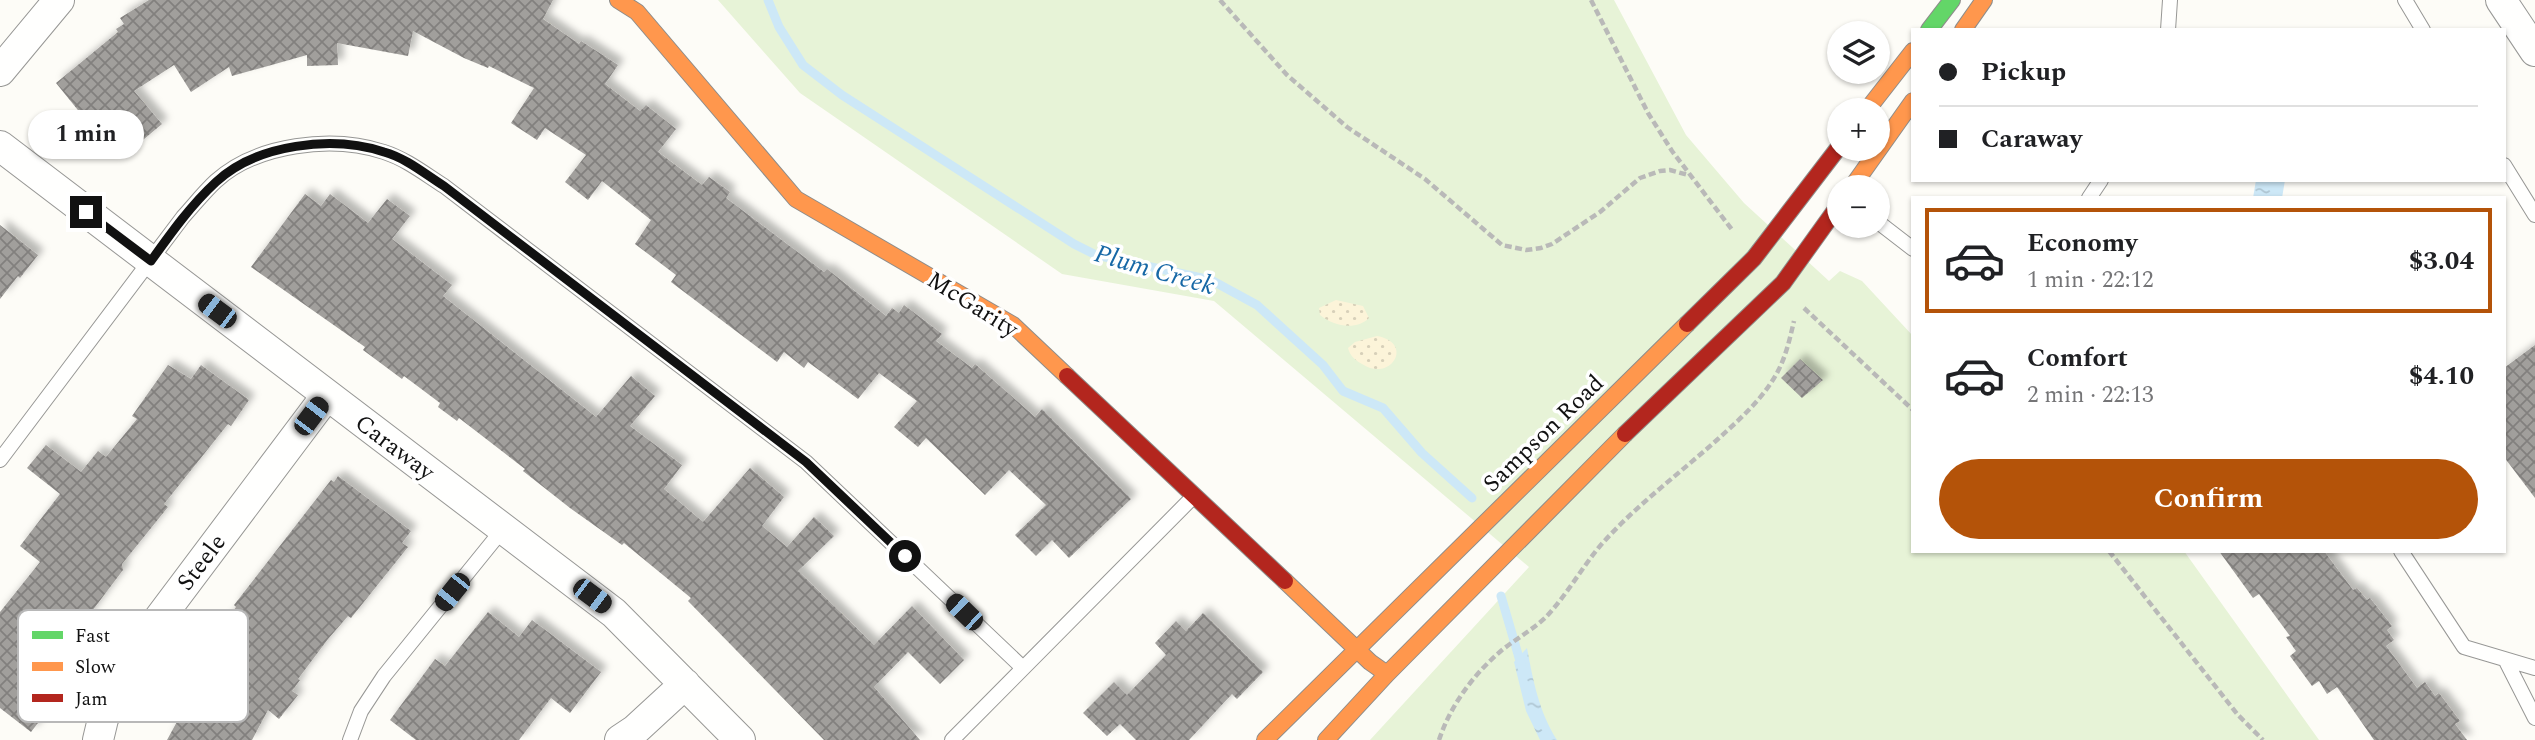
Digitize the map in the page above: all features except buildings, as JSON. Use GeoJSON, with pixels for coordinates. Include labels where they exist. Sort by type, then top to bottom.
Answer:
{"type":"FeatureCollection","features":[{"type":"Feature","properties":{"kind":"street"},"geometry":{"type":"LineString","coordinates":[[0,71],[59,0]]}},
{"type":"Feature","properties":{"kind":"street","name":"McGarity"},"geometry":{"type":"LineString","coordinates":[[618,0],[637,12],[796,199],[1013,325],[1356,648],[1387,674]]}},
{"type":"Feature","properties":{"kind":"street"},"geometry":{"type":"LineString","coordinates":[[1931,28],[1952,0]]}},
{"type":"Feature","properties":{"kind":"street"},"geometry":{"type":"LineString","coordinates":[[1964,28],[1984,0]]}},
{"type":"Feature","properties":{"kind":"street"},"geometry":{"type":"LineString","coordinates":[[2501,0],[2535,51]]}},
{"type":"Feature","properties":{"kind":"street"},"geometry":{"type":"LineString","coordinates":[[1876,98],[1911,54]]}},
{"type":"Feature","properties":{"kind":"street"},"geometry":{"type":"LineString","coordinates":[[1861,175],[1911,104]]}},
{"type":"Feature","properties":{"kind":"street","name":"Caraway"},"geometry":{"type":"LineString","coordinates":[[0,146],[614,613],[740,740]]}},
{"type":"Feature","properties":{"kind":"street","name":"Sampson Road"},"geometry":{"type":"LineString","coordinates":[[1265,740],[1754,258],[1828,161]]}},
{"type":"Feature","properties":{"kind":"street"},"geometry":{"type":"LineString","coordinates":[[1326,740],[1387,674],[1628,431],[1783,284],[1827,222]]}},
{"type":"Feature","properties":{"kind":"street","name":"Steele"},"geometry":{"type":"LineString","coordinates":[[166,610],[327,395]]}},
{"type":"Feature","properties":{"kind":"street"},"geometry":{"type":"LineString","coordinates":[[620,740],[635,730],[685,684]]}},
{"type":"Feature","properties":{"kind":"street","name":"Steele"},"geometry":{"type":"LineString","coordinates":[[98,740],[102,722]]}},
{"type":"Feature","properties":{"kind":"lane"},"geometry":{"type":"LineString","coordinates":[[2168,28],[2170,0]]}},
{"type":"Feature","properties":{"kind":"lane"},"geometry":{"type":"LineString","coordinates":[[2405,0],[2422,28]]}},
{"type":"Feature","properties":{"kind":"lane"},"geometry":{"type":"LineString","coordinates":[[0,460],[183,217],[217,180],[239,166],[277,151],[315,144],[348,144],[386,152],[411,164],[444,186],[806,462],[1023,668]]}},
{"type":"Feature","properties":{"kind":"lane"},"geometry":{"type":"LineString","coordinates":[[2506,168],[2535,215]]}},
{"type":"Feature","properties":{"kind":"lane"},"geometry":{"type":"LineString","coordinates":[[1890,231],[1911,247]]}},
{"type":"Feature","properties":{"kind":"lane"},"geometry":{"type":"LineString","coordinates":[[952,740],[1195,495]]}},
{"type":"Feature","properties":{"kind":"lane"},"geometry":{"type":"LineString","coordinates":[[351,740],[361,711],[384,676],[503,529]]}},
{"type":"Feature","properties":{"kind":"lane"},"geometry":{"type":"LineString","coordinates":[[2402,553],[2464,647],[2535,668]]}},
{"type":"Feature","properties":{"kind":"lane"},"geometry":{"type":"LineString","coordinates":[[2506,661],[2535,718]]}},
{"type":"Feature","properties":{"kind":"path"},"geometry":{"type":"LineString","coordinates":[[1220,0],[1287,75],[1347,127],[1425,179],[1502,245],[1527,250],[1552,244],[1600,212],[1640,178],[1670,170],[1689,175]]}},
{"type":"Feature","properties":{"kind":"path"},"geometry":{"type":"LineString","coordinates":[[1783,284],[1806,311],[1911,408]]}},
{"type":"Feature","properties":{"kind":"path"},"geometry":{"type":"LineString","coordinates":[[2111,553],[2230,705],[2263,740]]}},
{"type":"Feature","properties":{"kind":"path"},"geometry":{"type":"LineString","coordinates":[[1439,740],[1457,700],[1503,649],[1527,632]]}},
{"type":"Feature","properties":{"kind":"green space"},"geometry":{"type":"Polygon","coordinates":[[[718,0],[1614,0],[1686,135],[1744,203],[1829,281],[1840,271],[1862,281],[1911,334],[1911,553],[2185,553],[2319,740],[1370,740],[1529,567],[1214,301],[1062,274],[800,93],[718,0]]]}},
{"type":"Feature","properties":{"kind":"sand"},"geometry":{"type":"Polygon","coordinates":[[[1336,300],[1363,306],[1369,318],[1358,325],[1344,326],[1320,315],[1319,308],[1336,300]]]}},
{"type":"Feature","properties":{"kind":"sand"},"geometry":{"type":"Polygon","coordinates":[[[1377,336],[1388,340],[1395,346],[1397,353],[1395,360],[1382,369],[1373,369],[1359,362],[1351,356],[1348,348],[1355,342],[1377,336]]]}},
{"type":"Feature","properties":{"kind":"water"},"geometry":{"type":"Polygon","coordinates":[[[2256,182],[2285,182],[2282,196],[2253,196],[2256,182]]]}},
{"type":"Feature","properties":{"kind":"water"},"geometry":{"type":"Polygon","coordinates":[[[1527,648],[1541,707],[1557,740],[1540,740],[1526,711],[1514,662],[1527,648]]]}},
{"type":"Feature","properties":{"kind":"waterway","name":"Plum Creek"},"geometry":{"type":"LineString","coordinates":[[768,0],[779,27],[803,65],[842,95],[1074,244],[1096,255],[1211,280],[1257,305],[1323,365],[1343,391],[1383,408],[1422,453],[1472,498]]}},
{"type":"Feature","properties":{"kind":"waterway","name":"Plum Creek"},"geometry":{"type":"LineString","coordinates":[[1501,596],[1522,668]]}},
{"type":"Feature","properties":{"kind":"traffic: fast"},"geometry":{"type":"LineString","coordinates":[[1931,28],[1952,0]]}},
{"type":"Feature","properties":{"kind":"traffic: slow"},"geometry":{"type":"LineString","coordinates":[[618,0],[637,12],[796,199],[1013,325],[1067,376]]}},
{"type":"Feature","properties":{"kind":"traffic: slow"},"geometry":{"type":"LineString","coordinates":[[1964,28],[1984,0]]}},
{"type":"Feature","properties":{"kind":"traffic: slow"},"geometry":{"type":"LineString","coordinates":[[1876,98],[1911,54]]}},
{"type":"Feature","properties":{"kind":"traffic: slow"},"geometry":{"type":"LineString","coordinates":[[1861,175],[1911,104]]}},
{"type":"Feature","properties":{"kind":"traffic: slow"},"geometry":{"type":"LineString","coordinates":[[1265,740],[1687,324]]}},
{"type":"Feature","properties":{"kind":"traffic: slow"},"geometry":{"type":"LineString","coordinates":[[1326,740],[1387,674],[1625,434]]}},
{"type":"Feature","properties":{"kind":"traffic: slow"},"geometry":{"type":"LineString","coordinates":[[1285,581],[1370,662],[1387,674]]}},
{"type":"Feature","properties":{"kind":"traffic: jam"},"geometry":{"type":"LineString","coordinates":[[1687,324],[1754,258],[1828,161]]}},
{"type":"Feature","properties":{"kind":"traffic: jam"},"geometry":{"type":"LineString","coordinates":[[1625,434],[1783,283],[1827,222]]}},
{"type":"Feature","properties":{"kind":"traffic: jam"},"geometry":{"type":"LineString","coordinates":[[1067,376],[1285,581]]}},
{"type":"Feature","properties":{"kind":"route"},"geometry":{"type":"LineString","coordinates":[[86,212],[151,261],[183,217],[217,180],[239,166],[264,155],[315,144],[337,143],[386,152],[411,164],[444,186],[806,462],[905,556]]}}]}
